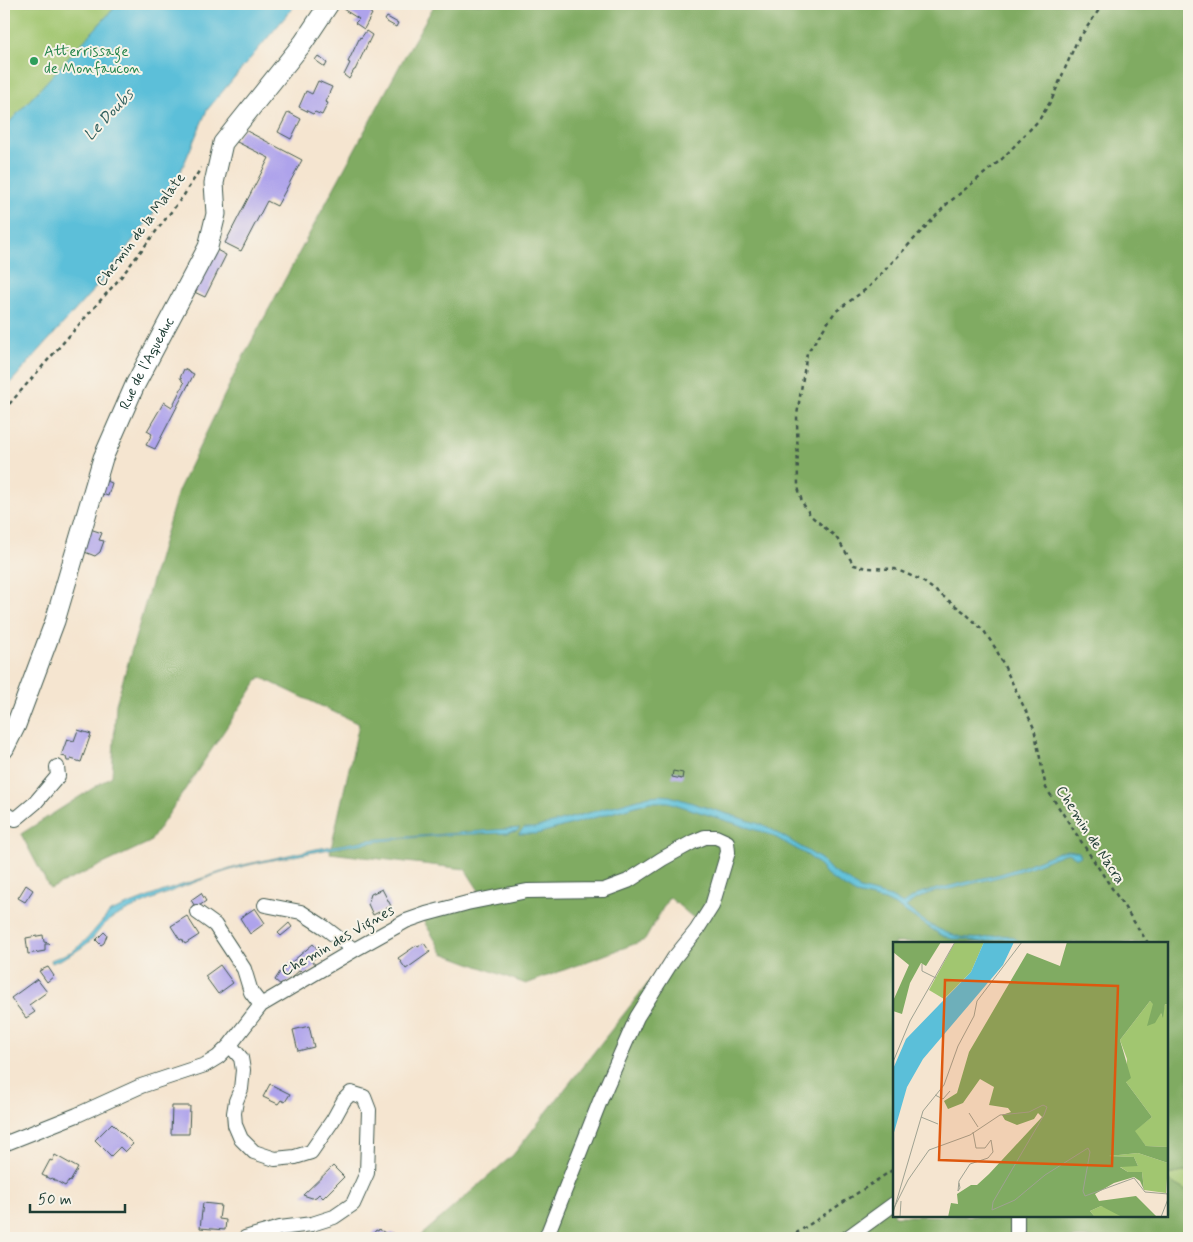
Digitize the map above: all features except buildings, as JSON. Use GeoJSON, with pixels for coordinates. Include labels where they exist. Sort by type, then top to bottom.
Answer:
{"type":"FeatureCollection","features":[{"type":"Feature","properties":{"kind":"street","name":"Rue de l'Aqueduc"},"geometry":{"type":"LineString","coordinates":[[4,749],[16,725],[56,621],[103,458],[134,385],[208,247],[216,214],[214,183],[223,144],[303,43],[329,4]]}},
{"type":"Feature","properties":{"kind":"street"},"geometry":{"type":"LineString","coordinates":[[4,814],[16,819],[35,803],[58,776],[56,767]]}},
{"type":"Feature","properties":{"kind":"street","name":"Chemin des Vignes"},"geometry":{"type":"LineString","coordinates":[[4,1144],[77,1115],[141,1086],[205,1065],[218,1057],[230,1045],[261,1005],[406,921],[467,903],[527,891],[604,890],[628,881],[662,859],[705,837],[716,837],[726,842],[728,852],[712,906],[696,931],[674,958],[637,1017],[600,1101],[546,1238]]}},
{"type":"Feature","properties":{"kind":"street"},"geometry":{"type":"LineString","coordinates":[[265,905],[301,912],[354,950]]}},
{"type":"Feature","properties":{"kind":"street"},"geometry":{"type":"LineString","coordinates":[[197,912],[215,924],[244,969],[251,992],[261,1005]]}},
{"type":"Feature","properties":{"kind":"street"},"geometry":{"type":"LineString","coordinates":[[230,1045],[241,1058],[243,1070],[234,1113],[235,1125],[241,1139],[254,1152],[275,1159],[295,1157],[311,1152],[344,1100],[351,1094],[364,1097],[369,1110],[367,1173],[353,1204],[334,1217],[312,1224],[280,1228],[245,1238]]}},
{"type":"Feature","properties":{"kind":"street"},"geometry":{"type":"LineString","coordinates":[[847,1238],[893,1205]]}},
{"type":"Feature","properties":{"kind":"street"},"geometry":{"type":"LineString","coordinates":[[1017,1238],[1018,1217]]}},
{"type":"Feature","properties":{"kind":"path","name":"Chemin de Nacra"},"geometry":{"type":"LineString","coordinates":[[1103,4],[1076,42],[1052,99],[1039,120],[1002,159],[947,204],[869,287],[835,312],[807,352],[797,415],[798,487],[802,502],[811,516],[836,537],[854,564],[867,568],[896,569],[921,580],[964,612],[984,631],[996,649],[1034,728],[1046,788],[1147,942]]}},
{"type":"Feature","properties":{"kind":"path","name":"Chemin de la Malate"},"geometry":{"type":"LineString","coordinates":[[4,410],[121,277],[184,195],[201,167]]}},
{"type":"Feature","properties":{"kind":"path"},"geometry":{"type":"LineString","coordinates":[[789,1238],[893,1170]]}},
{"type":"Feature","properties":{"kind":"green space","name":"Atterrissage de Monfaucon"},"geometry":{"type":"Polygon","coordinates":[[[4,4],[118,4],[4,129],[4,4]]]}},
{"type":"Feature","properties":{"kind":"green space"},"geometry":{"type":"Polygon","coordinates":[[[435,4],[1189,4],[1189,1171],[1168,1175],[1168,942],[893,942],[893,1217],[1168,1217],[1168,1181],[1186,1191],[1189,1190],[1189,1238],[418,1238],[513,1155],[697,921],[669,897],[645,940],[526,984],[443,953],[423,920],[483,897],[465,869],[330,853],[359,724],[260,677],[150,842],[50,889],[21,834],[112,776],[116,704],[178,491],[241,361],[406,54],[435,4]]]}},
{"type":"Feature","properties":{"kind":"green space"},"geometry":{"type":"Polygon","coordinates":[[[1189,1171],[1189,1190],[1186,1191],[1168,1181],[1168,1175],[1189,1171]]]}},
{"type":"Feature","properties":{"kind":"water","name":"Le Doubs"},"geometry":{"type":"Polygon","coordinates":[[[118,4],[296,4],[207,110],[175,185],[104,278],[4,390],[4,128],[118,4]]]}},
{"type":"Feature","properties":{"kind":"water"},"geometry":{"type":"Polygon","coordinates":[[[649,796],[670,796],[766,826],[821,859],[833,872],[860,889],[891,897],[903,904],[920,893],[1000,874],[1061,851],[1079,852],[1081,856],[1077,858],[1069,853],[1063,854],[1003,876],[930,893],[913,901],[906,907],[918,917],[954,935],[984,938],[1004,935],[1013,937],[1020,942],[1000,939],[984,942],[952,939],[941,935],[885,901],[856,894],[830,878],[807,855],[771,835],[668,802],[650,802],[537,834],[518,834],[524,828],[534,828],[649,796]]]}},
{"type":"Feature","properties":{"kind":"water"},"geometry":{"type":"Polygon","coordinates":[[[520,828],[517,831],[508,833],[445,835],[365,843],[235,869],[172,891],[113,917],[82,947],[52,963],[51,960],[73,951],[87,939],[110,912],[164,891],[239,866],[367,840],[520,828]]]}},
{"type":"Feature","properties":{"kind":"place","name":"Atterrissage de Monfaucon"},"geometry":{"type":"Point","coordinates":[34,61]}}]}
